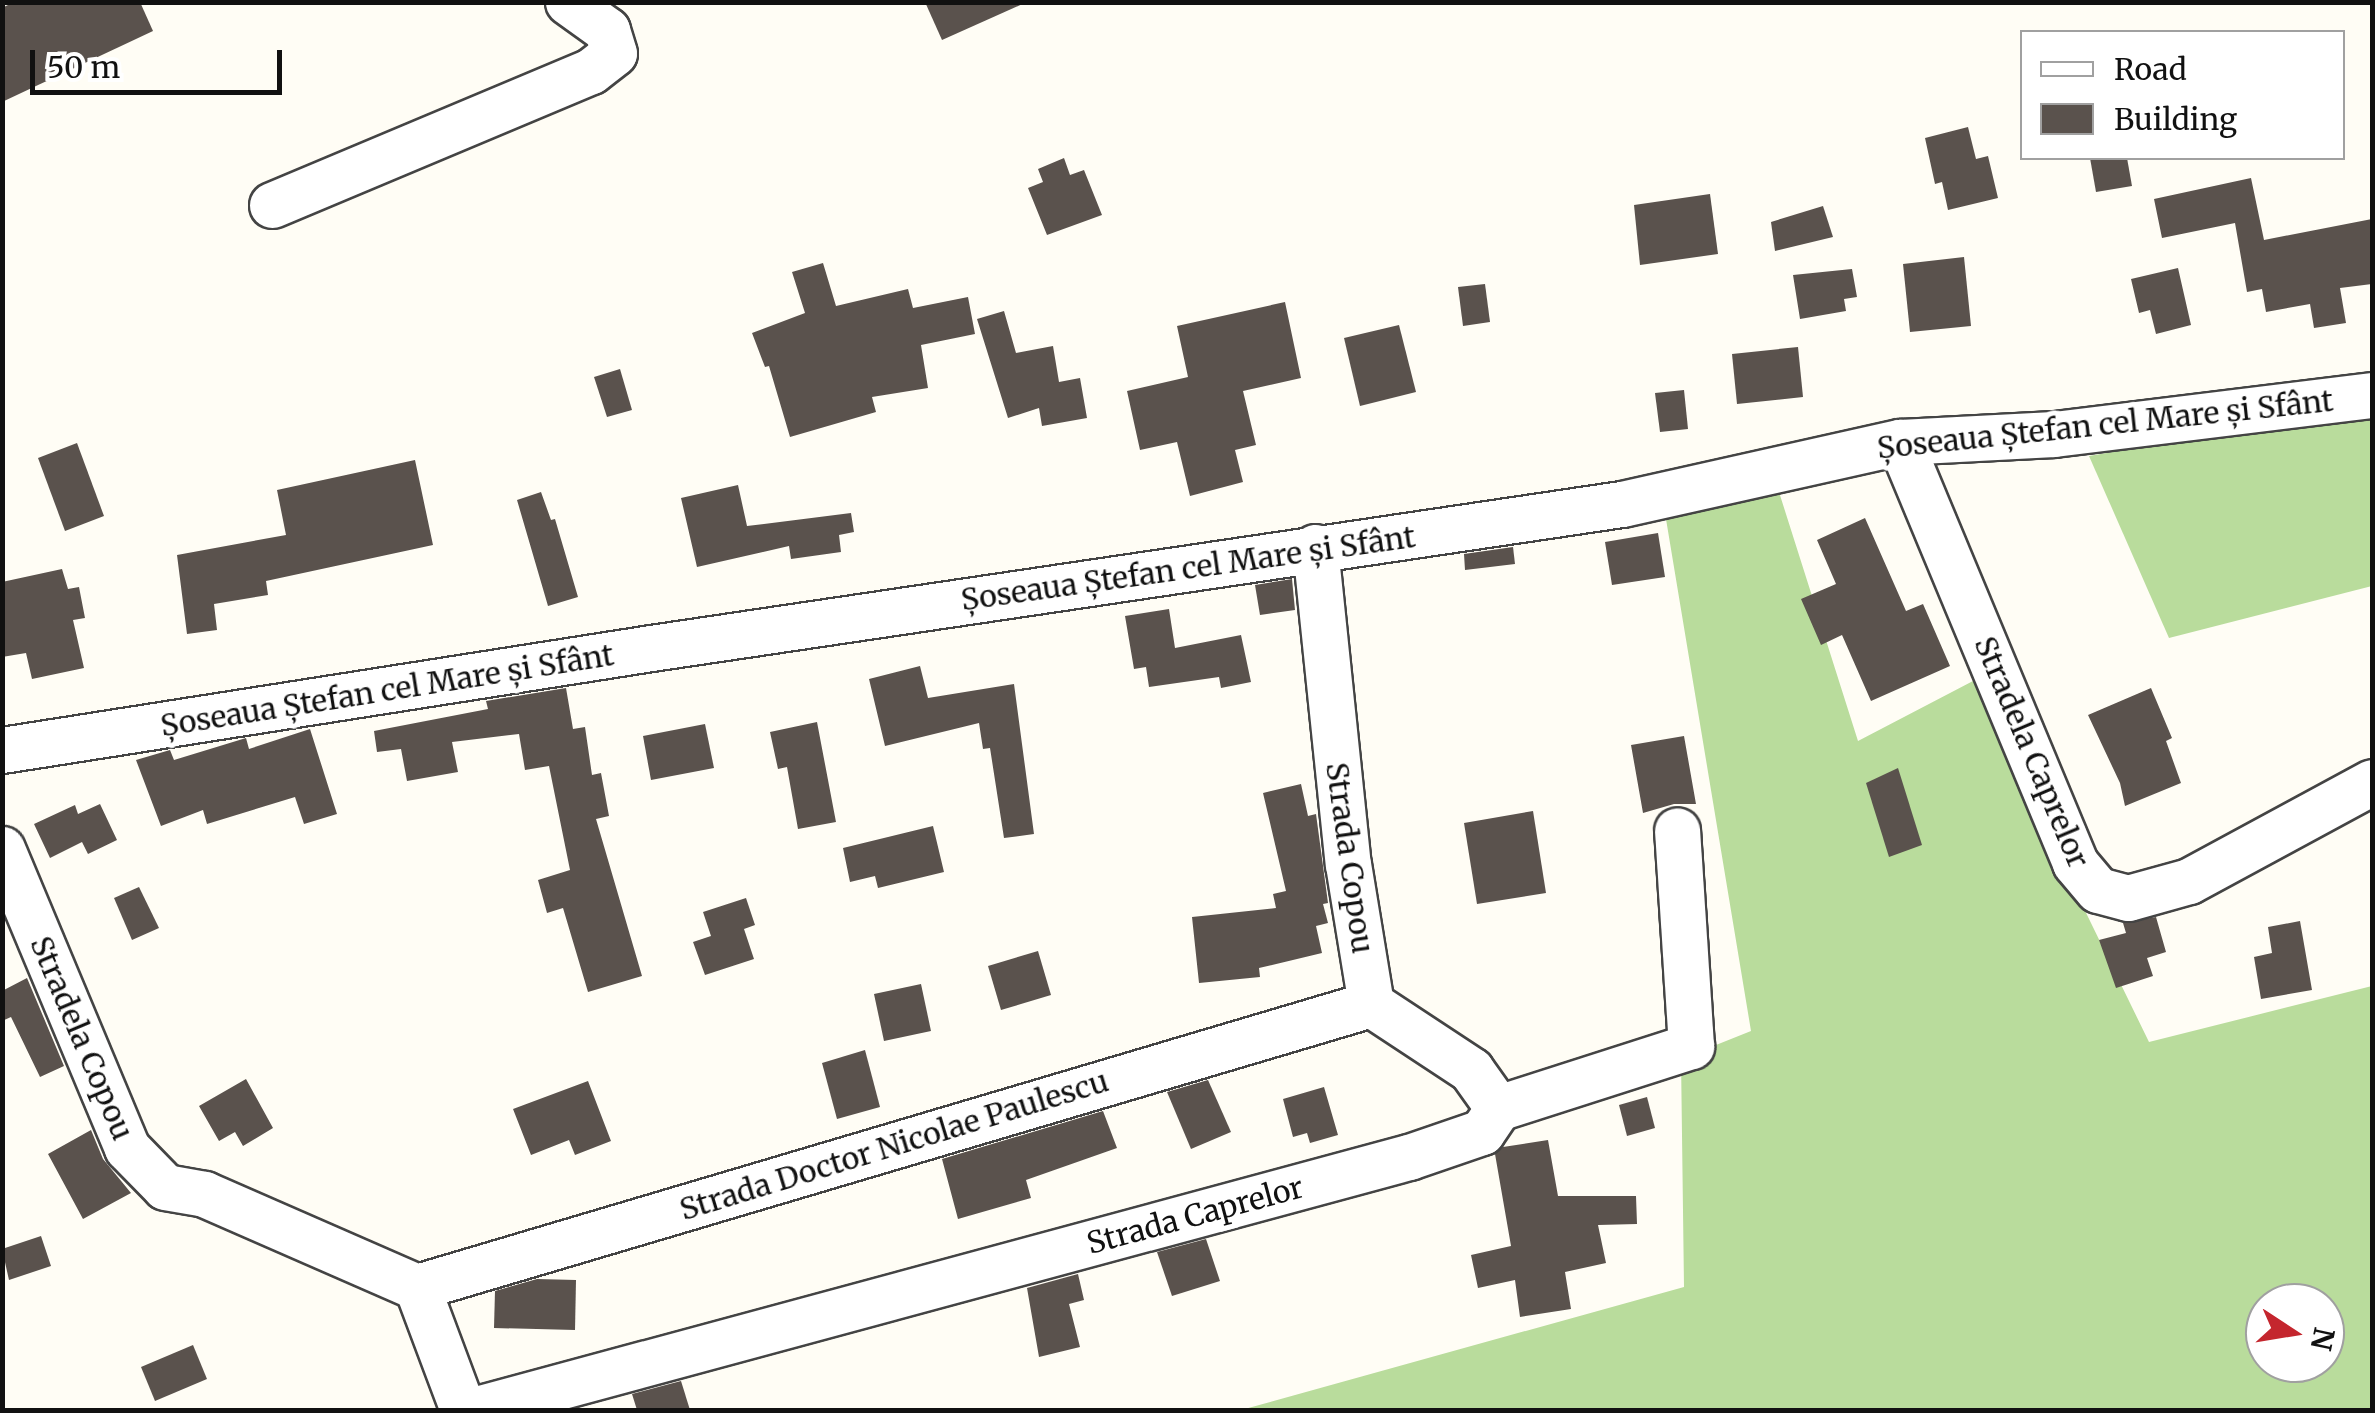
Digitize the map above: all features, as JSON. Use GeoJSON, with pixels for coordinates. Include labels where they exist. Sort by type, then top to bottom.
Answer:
{"type":"FeatureCollection","features":[{"type":"Feature","properties":{"kind":"street"},"geometry":{"type":"LineString","coordinates":[[272,205],[591,71],[614,53],[607,30],[568,2]]}},
{"type":"Feature","properties":{"kind":"street","name":"Șoseaua Ștefan cel Mare și Sfânt"},"geometry":{"type":"LineString","coordinates":[[2,750],[1315,547],[1622,504],[1900,442],[2054,434],[2372,395]]}},
{"type":"Feature","properties":{"kind":"street","name":"Stradela Caprelor"},"geometry":{"type":"LineString","coordinates":[[1900,442],[2075,864],[2098,890],[2128,898],[2189,881],[2372,782]]}},
{"type":"Feature","properties":{"kind":"street","name":"Strada Copou"},"geometry":{"type":"LineString","coordinates":[[1315,547],[1348,864],[1371,1004]]}},
{"type":"Feature","properties":{"kind":"street","name":"Strada Caprelor"},"geometry":{"type":"LineString","coordinates":[[473,1410],[1409,1157],[1482,1132],[1498,1108],[1691,1046],[1677,830]]}},
{"type":"Feature","properties":{"kind":"street","name":"Stradela Copou"},"geometry":{"type":"LineString","coordinates":[[2,849],[127,1148],[164,1187],[204,1194],[417,1287]]}},
{"type":"Feature","properties":{"kind":"street"},"geometry":{"type":"LineString","coordinates":[[1371,1004],[1471,1070],[1498,1108]]}},
{"type":"Feature","properties":{"kind":"street","name":"Strada Doctor Nicolae Paulescu"},"geometry":{"type":"LineString","coordinates":[[417,1287],[1371,1004]]}},
{"type":"Feature","properties":{"kind":"street"},"geometry":{"type":"LineString","coordinates":[[417,1287],[463,1410]]}},
{"type":"Feature","properties":{"kind":"green space"},"geometry":{"type":"Polygon","coordinates":[[[2372,408],[2372,586],[2169,638],[2089,456],[2372,408]]]}},
{"type":"Feature","properties":{"kind":"green space"},"geometry":{"type":"Polygon","coordinates":[[[1779,492],[1858,741],[1973,681],[2149,1042],[2372,986],[2372,1410],[1241,1410],[1684,1287],[1681,1059],[1751,1031],[1664,507],[1779,492]]]}},
{"type":"Feature","properties":{"kind":"building"},"geometry":{"type":"Polygon","coordinates":[[[14,2],[140,2],[153,31],[2,102],[2,8],[14,2]]]}},
{"type":"Feature","properties":{"kind":"building"},"geometry":{"type":"Polygon","coordinates":[[[925,2],[1027,2],[942,40],[925,2]]]}},
{"type":"Feature","properties":{"kind":"building"},"geometry":{"type":"Polygon","coordinates":[[[1968,127],[1976,159],[1988,156],[1998,198],[1948,210],[1942,182],[1935,184],[1925,138],[1968,127]]]}},
{"type":"Feature","properties":{"kind":"building"},"geometry":{"type":"Polygon","coordinates":[[[1064,158],[1070,175],[1084,170],[1102,215],[1047,235],[1028,188],[1043,182],[1038,169],[1064,158]]]}},
{"type":"Feature","properties":{"kind":"building"},"geometry":{"type":"Polygon","coordinates":[[[2090,160],[2127,160],[2132,186],[2096,192],[2090,160]]]}},
{"type":"Feature","properties":{"kind":"building"},"geometry":{"type":"Polygon","coordinates":[[[2251,178],[2264,240],[2372,219],[2372,284],[2340,288],[2346,323],[2314,328],[2310,304],[2266,312],[2262,289],[2247,292],[2235,223],[2162,238],[2154,199],[2251,178]]]}},
{"type":"Feature","properties":{"kind":"building"},"geometry":{"type":"Polygon","coordinates":[[[1710,194],[1718,254],[1640,265],[1634,205],[1710,194]]]}},
{"type":"Feature","properties":{"kind":"building"},"geometry":{"type":"Polygon","coordinates":[[[1823,206],[1833,237],[1775,251],[1771,222],[1823,206]]]}},
{"type":"Feature","properties":{"kind":"building"},"geometry":{"type":"Polygon","coordinates":[[[1964,257],[1971,326],[1910,332],[1903,264],[1964,257]]]}},
{"type":"Feature","properties":{"kind":"building"},"geometry":{"type":"Polygon","coordinates":[[[823,263],[836,306],[908,289],[913,308],[968,297],[975,334],[921,345],[928,388],[872,397],[876,412],[790,437],[769,366],[765,367],[752,333],[805,313],[792,272],[823,263]]]}},
{"type":"Feature","properties":{"kind":"building"},"geometry":{"type":"Polygon","coordinates":[[[2178,268],[2191,325],[2156,334],[2150,310],[2139,313],[2131,279],[2178,268]]]}},
{"type":"Feature","properties":{"kind":"building"},"geometry":{"type":"Polygon","coordinates":[[[1852,269],[1857,297],[1844,299],[1846,311],[1800,319],[1793,275],[1852,269]]]}},
{"type":"Feature","properties":{"kind":"building"},"geometry":{"type":"Polygon","coordinates":[[[1485,284],[1490,322],[1463,326],[1458,287],[1485,284]]]}},
{"type":"Feature","properties":{"kind":"building"},"geometry":{"type":"Polygon","coordinates":[[[1285,302],[1301,378],[1243,391],[1256,445],[1235,450],[1243,482],[1190,496],[1177,442],[1140,450],[1127,391],[1188,377],[1177,326],[1285,302]]]}},
{"type":"Feature","properties":{"kind":"building"},"geometry":{"type":"Polygon","coordinates":[[[1004,311],[1016,353],[1053,346],[1059,382],[1080,378],[1087,418],[1042,426],[1039,408],[1008,418],[977,319],[1004,311]]]}},
{"type":"Feature","properties":{"kind":"building"},"geometry":{"type":"Polygon","coordinates":[[[1399,325],[1416,392],[1360,406],[1344,338],[1399,325]]]}},
{"type":"Feature","properties":{"kind":"building"},"geometry":{"type":"Polygon","coordinates":[[[1798,347],[1803,397],[1737,404],[1732,354],[1798,347]]]}},
{"type":"Feature","properties":{"kind":"building"},"geometry":{"type":"Polygon","coordinates":[[[620,369],[632,410],[607,417],[594,377],[620,369]]]}},
{"type":"Feature","properties":{"kind":"building"},"geometry":{"type":"Polygon","coordinates":[[[1684,390],[1688,429],[1660,432],[1655,393],[1684,390]]]}},
{"type":"Feature","properties":{"kind":"building"},"geometry":{"type":"Polygon","coordinates":[[[77,443],[104,516],[65,531],[38,458],[77,443]]]}},
{"type":"Feature","properties":{"kind":"building"},"geometry":{"type":"Polygon","coordinates":[[[415,460],[433,545],[266,581],[268,595],[214,604],[217,630],[187,634],[177,555],[286,535],[277,490],[415,460]]]}},
{"type":"Feature","properties":{"kind":"building"},"geometry":{"type":"Polygon","coordinates":[[[738,485],[747,526],[851,513],[854,532],[839,535],[841,552],[791,559],[789,546],[697,567],[681,498],[738,485]]]}},
{"type":"Feature","properties":{"kind":"building"},"geometry":{"type":"Polygon","coordinates":[[[541,492],[551,520],[555,519],[578,597],[548,606],[517,500],[541,492]]]}},
{"type":"Feature","properties":{"kind":"building"},"geometry":{"type":"Polygon","coordinates":[[[1865,518],[1906,611],[1923,604],[1950,666],[1871,701],[1842,635],[1821,645],[1801,599],[1836,584],[1817,540],[1865,518]]]}},
{"type":"Feature","properties":{"kind":"building"},"geometry":{"type":"Polygon","coordinates":[[[1658,533],[1665,577],[1612,585],[1605,542],[1658,533]]]}},
{"type":"Feature","properties":{"kind":"building"},"geometry":{"type":"Polygon","coordinates":[[[1513,547],[1515,564],[1465,570],[1464,554],[1513,547]]]}},
{"type":"Feature","properties":{"kind":"building"},"geometry":{"type":"Polygon","coordinates":[[[62,569],[68,589],[79,587],[85,618],[73,620],[84,668],[32,679],[26,653],[2,657],[2,582],[62,569]]]}},
{"type":"Feature","properties":{"kind":"building"},"geometry":{"type":"Polygon","coordinates":[[[1292,579],[1295,610],[1260,615],[1255,585],[1292,579]]]}},
{"type":"Feature","properties":{"kind":"building"},"geometry":{"type":"Polygon","coordinates":[[[1169,609],[1175,648],[1241,635],[1251,682],[1221,688],[1219,677],[1149,687],[1146,667],[1134,669],[1125,616],[1169,609]]]}},
{"type":"Feature","properties":{"kind":"building"},"geometry":{"type":"Polygon","coordinates":[[[920,666],[928,698],[1014,684],[1034,834],[1004,838],[990,748],[983,749],[979,723],[885,746],[869,679],[920,666]]]}},
{"type":"Feature","properties":{"kind":"building"},"geometry":{"type":"Polygon","coordinates":[[[566,688],[573,729],[585,727],[592,775],[601,773],[609,816],[596,819],[642,976],[588,992],[563,908],[547,913],[538,880],[570,870],[549,766],[525,770],[519,734],[452,742],[458,772],[407,781],[401,749],[377,752],[374,731],[488,709],[486,701],[566,688]]]}},
{"type":"Feature","properties":{"kind":"building"},"geometry":{"type":"Polygon","coordinates":[[[2151,688],[2172,738],[2166,741],[2181,783],[2125,806],[2120,783],[2088,715],[2151,688]]]}},
{"type":"Feature","properties":{"kind":"building"},"geometry":{"type":"Polygon","coordinates":[[[817,722],[836,822],[798,829],[787,767],[778,769],[770,732],[817,722]]]}},
{"type":"Feature","properties":{"kind":"building"},"geometry":{"type":"Polygon","coordinates":[[[705,724],[714,768],[651,780],[643,736],[705,724]]]}},
{"type":"Feature","properties":{"kind":"building"},"geometry":{"type":"Polygon","coordinates":[[[310,729],[337,814],[304,824],[295,797],[207,824],[203,810],[161,826],[136,760],[170,750],[174,760],[246,738],[249,749],[310,729]]]}},
{"type":"Feature","properties":{"kind":"building"},"geometry":{"type":"Polygon","coordinates":[[[1684,736],[1696,804],[1674,804],[1643,813],[1631,745],[1684,736]]]}},
{"type":"Feature","properties":{"kind":"building"},"geometry":{"type":"Polygon","coordinates":[[[1898,768],[1922,845],[1889,857],[1866,783],[1898,768]]]}},
{"type":"Feature","properties":{"kind":"building"},"geometry":{"type":"Polygon","coordinates":[[[1301,784],[1308,816],[1316,814],[1328,903],[1323,904],[1328,923],[1316,926],[1322,953],[1259,968],[1260,977],[1199,983],[1192,917],[1276,908],[1273,894],[1286,891],[1263,793],[1301,784]]]}},
{"type":"Feature","properties":{"kind":"building"},"geometry":{"type":"Polygon","coordinates":[[[100,804],[117,840],[88,854],[82,842],[50,858],[34,824],[75,805],[78,814],[100,804]]]}},
{"type":"Feature","properties":{"kind":"building"},"geometry":{"type":"Polygon","coordinates":[[[1533,811],[1546,893],[1477,904],[1464,823],[1533,811]]]}},
{"type":"Feature","properties":{"kind":"building"},"geometry":{"type":"Polygon","coordinates":[[[933,826],[944,872],[878,888],[875,876],[850,882],[843,848],[933,826]]]}},
{"type":"Feature","properties":{"kind":"building"},"geometry":{"type":"Polygon","coordinates":[[[139,887],[159,928],[132,940],[114,898],[139,887]]]}},
{"type":"Feature","properties":{"kind":"building"},"geometry":{"type":"Polygon","coordinates":[[[746,898],[755,925],[744,929],[754,959],[705,975],[693,942],[711,936],[703,912],[746,898]]]}},
{"type":"Feature","properties":{"kind":"building"},"geometry":{"type":"Polygon","coordinates":[[[2156,917],[2166,952],[2147,958],[2153,976],[2116,988],[2099,940],[2126,933],[2123,923],[2156,917]]]}},
{"type":"Feature","properties":{"kind":"building"},"geometry":{"type":"Polygon","coordinates":[[[2300,921],[2312,990],[2261,999],[2254,957],[2272,953],[2268,927],[2300,921]]]}},
{"type":"Feature","properties":{"kind":"building"},"geometry":{"type":"Polygon","coordinates":[[[1038,951],[1051,995],[1001,1010],[988,966],[1038,951]]]}},
{"type":"Feature","properties":{"kind":"building"},"geometry":{"type":"Polygon","coordinates":[[[27,978],[64,1066],[40,1077],[11,1017],[2,1021],[2,991],[27,978]]]}},
{"type":"Feature","properties":{"kind":"building"},"geometry":{"type":"Polygon","coordinates":[[[921,984],[931,1031],[884,1041],[874,994],[921,984]]]}},
{"type":"Feature","properties":{"kind":"building"},"geometry":{"type":"Polygon","coordinates":[[[865,1050],[880,1107],[837,1119],[822,1063],[865,1050]]]}},
{"type":"Feature","properties":{"kind":"building"},"geometry":{"type":"Polygon","coordinates":[[[246,1079],[273,1128],[243,1146],[235,1132],[219,1141],[199,1106],[246,1079]]]}},
{"type":"Feature","properties":{"kind":"building"},"geometry":{"type":"Polygon","coordinates":[[[1208,1080],[1231,1132],[1191,1149],[1167,1092],[1208,1080]]]}},
{"type":"Feature","properties":{"kind":"building"},"geometry":{"type":"Polygon","coordinates":[[[588,1081],[611,1141],[575,1155],[569,1140],[531,1155],[513,1109],[588,1081]]]}},
{"type":"Feature","properties":{"kind":"building"},"geometry":{"type":"Polygon","coordinates":[[[1324,1087],[1338,1135],[1310,1143],[1307,1133],[1293,1137],[1283,1099],[1324,1087]]]}},
{"type":"Feature","properties":{"kind":"building"},"geometry":{"type":"Polygon","coordinates":[[[1647,1097],[1655,1128],[1627,1136],[1619,1105],[1647,1097]]]}},
{"type":"Feature","properties":{"kind":"building"},"geometry":{"type":"Polygon","coordinates":[[[1103,1111],[1117,1148],[1026,1180],[1031,1198],[958,1219],[942,1159],[1103,1111]]]}},
{"type":"Feature","properties":{"kind":"building"},"geometry":{"type":"Polygon","coordinates":[[[91,1130],[103,1159],[131,1193],[83,1219],[48,1154],[91,1130]]]}},
{"type":"Feature","properties":{"kind":"building"},"geometry":{"type":"Polygon","coordinates":[[[1548,1140],[1558,1196],[1636,1196],[1637,1224],[1598,1225],[1606,1263],[1565,1272],[1571,1309],[1520,1317],[1515,1280],[1478,1288],[1471,1255],[1511,1246],[1495,1154],[1503,1147],[1548,1140]]]}},
{"type":"Feature","properties":{"kind":"building"},"geometry":{"type":"Polygon","coordinates":[[[41,1236],[51,1266],[9,1280],[2,1249],[41,1236]]]}},
{"type":"Feature","properties":{"kind":"building"},"geometry":{"type":"Polygon","coordinates":[[[1206,1239],[1220,1281],[1172,1296],[1157,1252],[1206,1239]]]}},
{"type":"Feature","properties":{"kind":"building"},"geometry":{"type":"Polygon","coordinates":[[[1078,1274],[1084,1300],[1069,1304],[1080,1347],[1039,1357],[1027,1288],[1078,1274]]]}},
{"type":"Feature","properties":{"kind":"building"},"geometry":{"type":"Polygon","coordinates":[[[537,1279],[576,1280],[575,1330],[494,1328],[495,1291],[537,1279]]]}},
{"type":"Feature","properties":{"kind":"building"},"geometry":{"type":"Polygon","coordinates":[[[193,1345],[207,1379],[155,1401],[141,1367],[193,1345]]]}},
{"type":"Feature","properties":{"kind":"building"},"geometry":{"type":"Polygon","coordinates":[[[681,1381],[690,1410],[637,1410],[632,1394],[681,1381]]]}}]}
